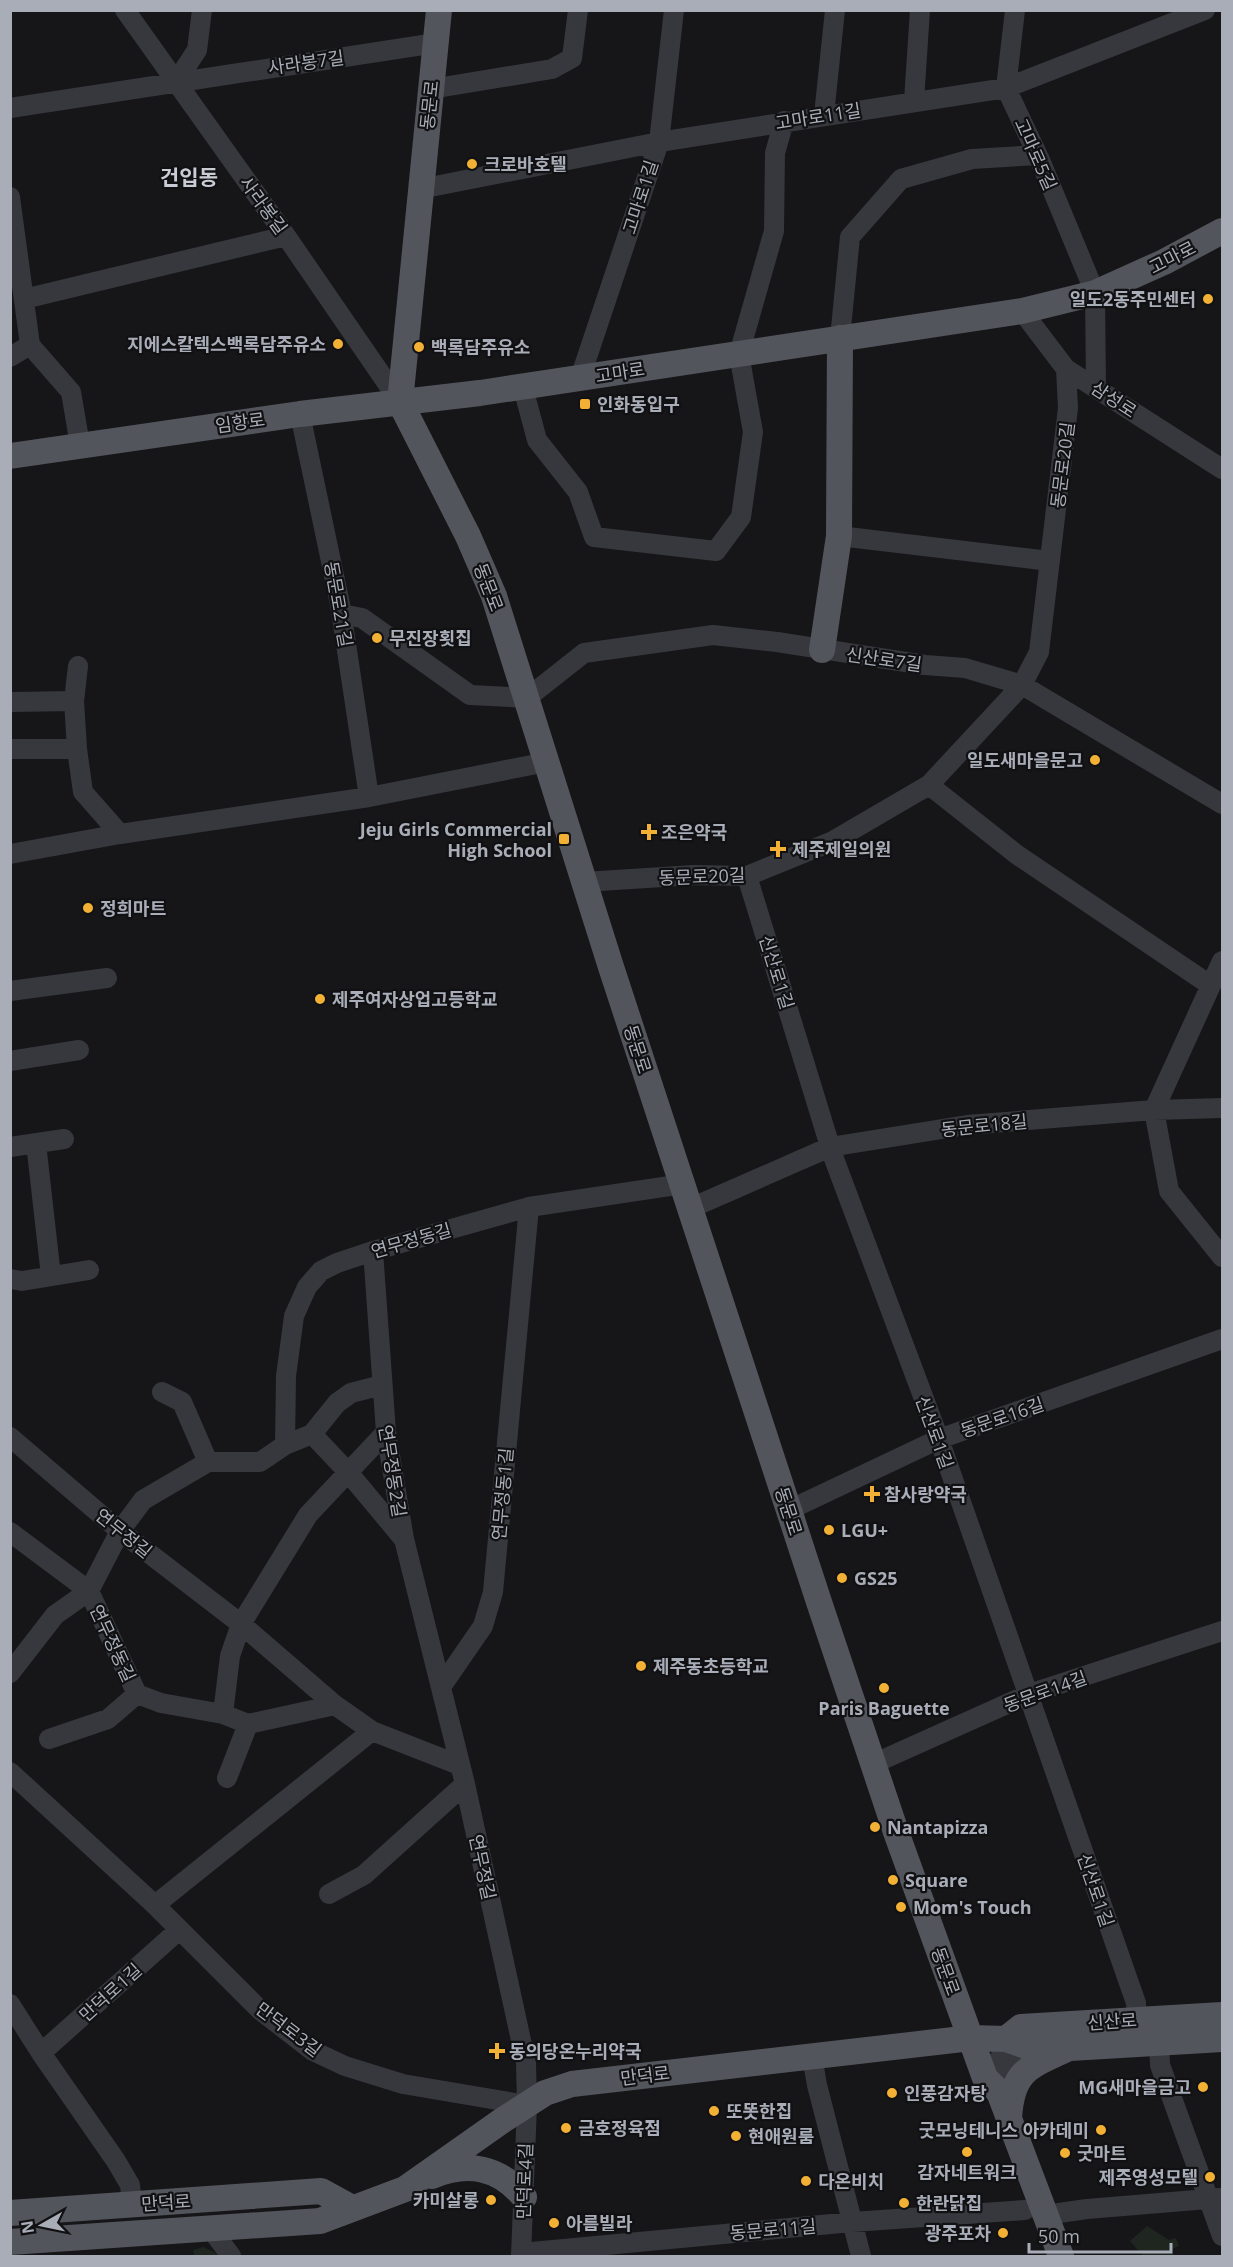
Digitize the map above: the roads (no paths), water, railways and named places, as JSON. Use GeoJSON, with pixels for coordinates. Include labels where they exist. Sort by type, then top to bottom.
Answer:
{"type":"FeatureCollection","features":[{"type":"Feature","properties":{"kind":"main road","name":"동문로"},"geometry":{"type":"LineString","coordinates":[[439,10],[400,402],[468,536],[494,596],[584,882],[873,1764],[970,2038],[995,2078],[1009,2118],[1035,2213],[1042,2256]]}},
{"type":"Feature","properties":{"kind":"main road","name":"고마로"},"geometry":{"type":"LineString","coordinates":[[400,402],[580,378],[1022,311],[1095,293],[1164,262],[1222,231]]}},
{"type":"Feature","properties":{"kind":"main road"},"geometry":{"type":"LineString","coordinates":[[822,650],[839,536],[840,338]]}},
{"type":"Feature","properties":{"kind":"main road","name":"임항로"},"geometry":{"type":"LineString","coordinates":[[10,456],[300,414],[400,402]]}},
{"type":"Feature","properties":{"kind":"main road","name":"신산로"},"geometry":{"type":"LineString","coordinates":[[1006,2039],[1021,2027],[1222,2015]]}},
{"type":"Feature","properties":{"kind":"main road","name":"신산로"},"geometry":{"type":"LineString","coordinates":[[970,2038],[1006,2039],[1026,2046],[1070,2048],[1222,2039]]}},
{"type":"Feature","properties":{"kind":"main road","name":"만덕로"},"geometry":{"type":"LineString","coordinates":[[10,2242],[320,2221],[405,2189],[481,2134],[545,2093],[572,2084],[970,2038]]}},
{"type":"Feature","properties":{"kind":"main road"},"geometry":{"type":"LineString","coordinates":[[1009,2118],[1011,2097],[1021,2075],[1031,2066],[1070,2048]]}},
{"type":"Feature","properties":{"kind":"main road","name":"동문로"},"geometry":{"type":"LineString","coordinates":[[995,2078],[984,2097],[1035,2213],[1061,2256]]}},
{"type":"Feature","properties":{"kind":"main road"},"geometry":{"type":"LineString","coordinates":[[418,2181],[450,2170],[483,2169],[498,2174],[510,2182],[524,2197]]}},
{"type":"Feature","properties":{"kind":"main road","name":"만덕로"},"geometry":{"type":"LineString","coordinates":[[10,2213],[321,2191],[352,2208]]}},
{"type":"Feature","properties":{"kind":"street","name":"사라봉길"},"geometry":{"type":"LineString","coordinates":[[125,10],[286,236],[400,402]]}},
{"type":"Feature","properties":{"kind":"street"},"geometry":{"type":"LineString","coordinates":[[176,82],[197,50],[202,10]]}},
{"type":"Feature","properties":{"kind":"street"},"geometry":{"type":"LineString","coordinates":[[431,88],[552,69],[572,58],[578,10]]}},
{"type":"Feature","properties":{"kind":"street","name":"고마로1길"},"geometry":{"type":"LineString","coordinates":[[580,378],[659,142],[674,10]]}},
{"type":"Feature","properties":{"kind":"street"},"geometry":{"type":"LineString","coordinates":[[824,115],[835,10]]}},
{"type":"Feature","properties":{"kind":"street"},"geometry":{"type":"LineString","coordinates":[[914,101],[920,10]]}},
{"type":"Feature","properties":{"kind":"street"},"geometry":{"type":"LineString","coordinates":[[1006,88],[1015,10]]}},
{"type":"Feature","properties":{"kind":"street","name":"고마로11길"},"geometry":{"type":"LineString","coordinates":[[420,189],[659,142],[1006,88],[1205,10]]}},
{"type":"Feature","properties":{"kind":"street","name":"사라봉7길"},"geometry":{"type":"LineString","coordinates":[[10,108],[436,43]]}},
{"type":"Feature","properties":{"kind":"street","name":"고마로5길"},"geometry":{"type":"LineString","coordinates":[[1006,88],[1095,293]]}},
{"type":"Feature","properties":{"kind":"street"},"geometry":{"type":"LineString","coordinates":[[525,386],[526,399],[537,440],[578,492],[594,537],[716,551],[741,517],[753,432],[739,354],[774,231],[775,153],[784,121]]}},
{"type":"Feature","properties":{"kind":"street"},"geometry":{"type":"LineString","coordinates":[[840,338],[850,237],[901,179],[972,159],[1037,155]]}},
{"type":"Feature","properties":{"kind":"street"},"geometry":{"type":"LineString","coordinates":[[10,197],[16,278],[24,299],[30,345],[71,392],[80,445]]}},
{"type":"Feature","properties":{"kind":"street"},"geometry":{"type":"LineString","coordinates":[[24,299],[286,236]]}},
{"type":"Feature","properties":{"kind":"street"},"geometry":{"type":"LineString","coordinates":[[1095,293],[1096,388]]}},
{"type":"Feature","properties":{"kind":"street","name":"삼성로"},"geometry":{"type":"LineString","coordinates":[[1022,311],[1066,369],[1222,469]]}},
{"type":"Feature","properties":{"kind":"street"},"geometry":{"type":"LineString","coordinates":[[10,357],[30,345]]}},
{"type":"Feature","properties":{"kind":"street","name":"동문로20길"},"geometry":{"type":"LineString","coordinates":[[584,882],[694,875],[747,876],[833,841],[928,785],[1022,685],[1039,652],[1068,408],[1066,369]]}},
{"type":"Feature","properties":{"kind":"street","name":"동문로21길"},"geometry":{"type":"LineString","coordinates":[[300,414],[342,614],[369,797]]}},
{"type":"Feature","properties":{"kind":"street"},"geometry":{"type":"LineString","coordinates":[[839,536],[1050,561]]}},
{"type":"Feature","properties":{"kind":"street"},"geometry":{"type":"LineString","coordinates":[[342,614],[362,618],[470,695],[527,698]]}},
{"type":"Feature","properties":{"kind":"street","name":"신산로7길"},"geometry":{"type":"LineString","coordinates":[[527,698],[584,653],[713,635],[777,642],[925,665],[965,668],[1022,685],[1222,804]]}},
{"type":"Feature","properties":{"kind":"street"},"geometry":{"type":"LineString","coordinates":[[78,666],[74,701],[83,792],[120,834]]}},
{"type":"Feature","properties":{"kind":"street"},"geometry":{"type":"LineString","coordinates":[[10,702],[74,701]]}},
{"type":"Feature","properties":{"kind":"street"},"geometry":{"type":"LineString","coordinates":[[10,749],[77,749]]}},
{"type":"Feature","properties":{"kind":"street"},"geometry":{"type":"LineString","coordinates":[[10,854],[120,834],[369,797],[547,762]]}},
{"type":"Feature","properties":{"kind":"street"},"geometry":{"type":"LineString","coordinates":[[928,785],[1016,854],[1210,985]]}},
{"type":"Feature","properties":{"kind":"street","name":"신산로1길"},"geometry":{"type":"LineString","coordinates":[[747,876],[830,1148],[939,1440],[1029,1694],[1136,2003],[1137,2020]]}},
{"type":"Feature","properties":{"kind":"street"},"geometry":{"type":"LineString","coordinates":[[1222,961],[1154,1110],[1169,1191],[1222,1257]]}},
{"type":"Feature","properties":{"kind":"street"},"geometry":{"type":"LineString","coordinates":[[10,991],[107,978]]}},
{"type":"Feature","properties":{"kind":"street"},"geometry":{"type":"LineString","coordinates":[[10,1060],[79,1050]]}},
{"type":"Feature","properties":{"kind":"street","name":"동문로18길"},"geometry":{"type":"LineString","coordinates":[[691,1208],[830,1148],[967,1125],[1154,1110],[1222,1108]]}},
{"type":"Feature","properties":{"kind":"street"},"geometry":{"type":"LineString","coordinates":[[10,1147],[64,1139]]}},
{"type":"Feature","properties":{"kind":"street"},"geometry":{"type":"LineString","coordinates":[[36,1143],[51,1276]]}},
{"type":"Feature","properties":{"kind":"street","name":"연무정동길"},"geometry":{"type":"LineString","coordinates":[[285,1445],[286,1376],[294,1316],[307,1287],[321,1271],[373,1251],[529,1207],[683,1184]]}},
{"type":"Feature","properties":{"kind":"street","name":"연무정동1길"},"geometry":{"type":"LineString","coordinates":[[441,1687],[483,1626],[493,1592],[529,1207]]}},
{"type":"Feature","properties":{"kind":"street","name":"연무정동2길"},"geometry":{"type":"LineString","coordinates":[[373,1251],[386,1432],[404,1539],[441,1687]]}},
{"type":"Feature","properties":{"kind":"street"},"geometry":{"type":"LineString","coordinates":[[10,1279],[22,1281],[88,1270]]}},
{"type":"Feature","properties":{"kind":"street","name":"동문로16길"},"geometry":{"type":"LineString","coordinates":[[789,1510],[939,1440],[1222,1339]]}},
{"type":"Feature","properties":{"kind":"street"},"geometry":{"type":"LineString","coordinates":[[162,1392],[182,1402],[208,1462],[261,1462],[285,1445],[312,1434],[337,1403],[351,1393],[382,1385]]}},
{"type":"Feature","properties":{"kind":"street"},"geometry":{"type":"LineString","coordinates":[[223,1714],[230,1656],[241,1624],[308,1515],[386,1432]]}},
{"type":"Feature","properties":{"kind":"street"},"geometry":{"type":"LineString","coordinates":[[312,1434],[347,1471],[404,1539]]}},
{"type":"Feature","properties":{"kind":"street","name":"연무정길"},"geometry":{"type":"LineString","coordinates":[[10,1437],[120,1531],[241,1624],[335,1705],[372,1731],[459,1765],[526,2063],[528,2105]]}},
{"type":"Feature","properties":{"kind":"street","name":"연무정동길"},"geometry":{"type":"LineString","coordinates":[[10,1673],[55,1615],[89,1591],[120,1531],[143,1500],[208,1462]]}},
{"type":"Feature","properties":{"kind":"street"},"geometry":{"type":"LineString","coordinates":[[10,1532],[89,1591]]}},
{"type":"Feature","properties":{"kind":"street","name":"연무정동길"},"geometry":{"type":"LineString","coordinates":[[89,1591],[137,1694]]}},
{"type":"Feature","properties":{"kind":"street","name":"동문로14길"},"geometry":{"type":"LineString","coordinates":[[873,1764],[1029,1694],[1222,1631]]}},
{"type":"Feature","properties":{"kind":"street"},"geometry":{"type":"LineString","coordinates":[[441,1687],[459,1765]]}},
{"type":"Feature","properties":{"kind":"street"},"geometry":{"type":"LineString","coordinates":[[49,1739],[108,1719],[137,1694],[161,1703],[223,1714],[248,1724],[335,1705]]}},
{"type":"Feature","properties":{"kind":"street"},"geometry":{"type":"LineString","coordinates":[[227,1778],[248,1724]]}},
{"type":"Feature","properties":{"kind":"street"},"geometry":{"type":"LineString","coordinates":[[155,1905],[372,1731]]}},
{"type":"Feature","properties":{"kind":"street","name":"만덕로3길"},"geometry":{"type":"LineString","coordinates":[[10,1772],[155,1905],[260,2010],[314,2051],[329,2060],[403,2084],[528,2105]]}},
{"type":"Feature","properties":{"kind":"street"},"geometry":{"type":"LineString","coordinates":[[328,1894],[364,1875],[465,1784]]}},
{"type":"Feature","properties":{"kind":"street","name":"만덕로1길"},"geometry":{"type":"LineString","coordinates":[[41,2053],[179,1930]]}},
{"type":"Feature","properties":{"kind":"street"},"geometry":{"type":"LineString","coordinates":[[10,2004],[123,2173],[130,2185],[132,2204]]}},
{"type":"Feature","properties":{"kind":"street"},"geometry":{"type":"LineString","coordinates":[[1159,2042],[1160,2065],[1216,2198],[1222,2236]]}},
{"type":"Feature","properties":{"kind":"street"},"geometry":{"type":"LineString","coordinates":[[812,2056],[817,2085],[861,2256]]}},
{"type":"Feature","properties":{"kind":"street","name":"만덕로4길"},"geometry":{"type":"LineString","coordinates":[[521,2255],[528,2105]]}},
{"type":"Feature","properties":{"kind":"street","name":"동문로11길"},"geometry":{"type":"LineString","coordinates":[[521,2255],[852,2222],[1035,2213],[1216,2198]]}},
{"type":"Feature","properties":{"kind":"street"},"geometry":{"type":"LineString","coordinates":[[211,2229],[231,2256]]}},
{"type":"Feature","properties":{"kind":"place","name":"크로바호텔"},"geometry":{"type":"Point","coordinates":[472,164]}},
{"type":"Feature","properties":{"kind":"place","name":"일도2동주민센터"},"geometry":{"type":"Point","coordinates":[1208,299]}},
{"type":"Feature","properties":{"kind":"place","name":"지에스칼텍스백록담주유소"},"geometry":{"type":"Point","coordinates":[338,344]}},
{"type":"Feature","properties":{"kind":"place","name":"백록담주유소"},"geometry":{"type":"Point","coordinates":[419,347]}},
{"type":"Feature","properties":{"kind":"place","name":"인화동입구"},"geometry":{"type":"Point","coordinates":[585,404]}},
{"type":"Feature","properties":{"kind":"place","name":"무진장횟집"},"geometry":{"type":"Point","coordinates":[377,638]}},
{"type":"Feature","properties":{"kind":"place","name":"일도새마을문고"},"geometry":{"type":"Point","coordinates":[1095,760]}},
{"type":"Feature","properties":{"kind":"place","name":"조은약국"},"geometry":{"type":"Point","coordinates":[649,832]}},
{"type":"Feature","properties":{"kind":"place","name":"Jeju Girls Commercial High School"},"geometry":{"type":"Point","coordinates":[564,839]}},
{"type":"Feature","properties":{"kind":"place","name":"제주제일의원"},"geometry":{"type":"Point","coordinates":[778,849]}},
{"type":"Feature","properties":{"kind":"place","name":"정희마트"},"geometry":{"type":"Point","coordinates":[88,908]}},
{"type":"Feature","properties":{"kind":"place","name":"제주여자상업고등학교"},"geometry":{"type":"Point","coordinates":[320,999]}},
{"type":"Feature","properties":{"kind":"place","name":"참사랑약국"},"geometry":{"type":"Point","coordinates":[872,1494]}},
{"type":"Feature","properties":{"kind":"place","name":"LGU+"},"geometry":{"type":"Point","coordinates":[829,1530]}},
{"type":"Feature","properties":{"kind":"place","name":"GS25"},"geometry":{"type":"Point","coordinates":[842,1578]}},
{"type":"Feature","properties":{"kind":"place","name":"제주동초등학교"},"geometry":{"type":"Point","coordinates":[641,1666]}},
{"type":"Feature","properties":{"kind":"place","name":"Paris Baguette"},"geometry":{"type":"Point","coordinates":[884,1688]}},
{"type":"Feature","properties":{"kind":"place","name":"Nantapizza"},"geometry":{"type":"Point","coordinates":[875,1827]}},
{"type":"Feature","properties":{"kind":"place","name":"Square"},"geometry":{"type":"Point","coordinates":[893,1880]}},
{"type":"Feature","properties":{"kind":"place","name":"Mom's Touch"},"geometry":{"type":"Point","coordinates":[901,1907]}},
{"type":"Feature","properties":{"kind":"place","name":"동의당온누리약국"},"geometry":{"type":"Point","coordinates":[497,2051]}},
{"type":"Feature","properties":{"kind":"place","name":"MG새마을금고"},"geometry":{"type":"Point","coordinates":[1203,2087]}},
{"type":"Feature","properties":{"kind":"place","name":"인풍감자탕"},"geometry":{"type":"Point","coordinates":[892,2093]}},
{"type":"Feature","properties":{"kind":"place","name":"또똣한집"},"geometry":{"type":"Point","coordinates":[714,2111]}},
{"type":"Feature","properties":{"kind":"place","name":"금호정육점"},"geometry":{"type":"Point","coordinates":[566,2128]}},
{"type":"Feature","properties":{"kind":"place","name":"굿모닝테니스 아카데미"},"geometry":{"type":"Point","coordinates":[1101,2130]}},
{"type":"Feature","properties":{"kind":"place","name":"현애원룸"},"geometry":{"type":"Point","coordinates":[736,2136]}},
{"type":"Feature","properties":{"kind":"place","name":"감자네트워크"},"geometry":{"type":"Point","coordinates":[967,2152]}},
{"type":"Feature","properties":{"kind":"place","name":"굿마트"},"geometry":{"type":"Point","coordinates":[1065,2153]}},
{"type":"Feature","properties":{"kind":"place","name":"제주영성모텔"},"geometry":{"type":"Point","coordinates":[1210,2177]}},
{"type":"Feature","properties":{"kind":"place","name":"다온비치"},"geometry":{"type":"Point","coordinates":[806,2181]}},
{"type":"Feature","properties":{"kind":"place","name":"카미살롱"},"geometry":{"type":"Point","coordinates":[491,2200]}},
{"type":"Feature","properties":{"kind":"place","name":"한란닭집"},"geometry":{"type":"Point","coordinates":[904,2203]}},
{"type":"Feature","properties":{"kind":"place","name":"아름빌라"},"geometry":{"type":"Point","coordinates":[554,2223]}},
{"type":"Feature","properties":{"kind":"place","name":"광주포차"},"geometry":{"type":"Point","coordinates":[1003,2233]}},
{"type":"Feature","properties":{"kind":"district","name":"건입동"},"geometry":{"type":"Point","coordinates":[189,177]}}]}
